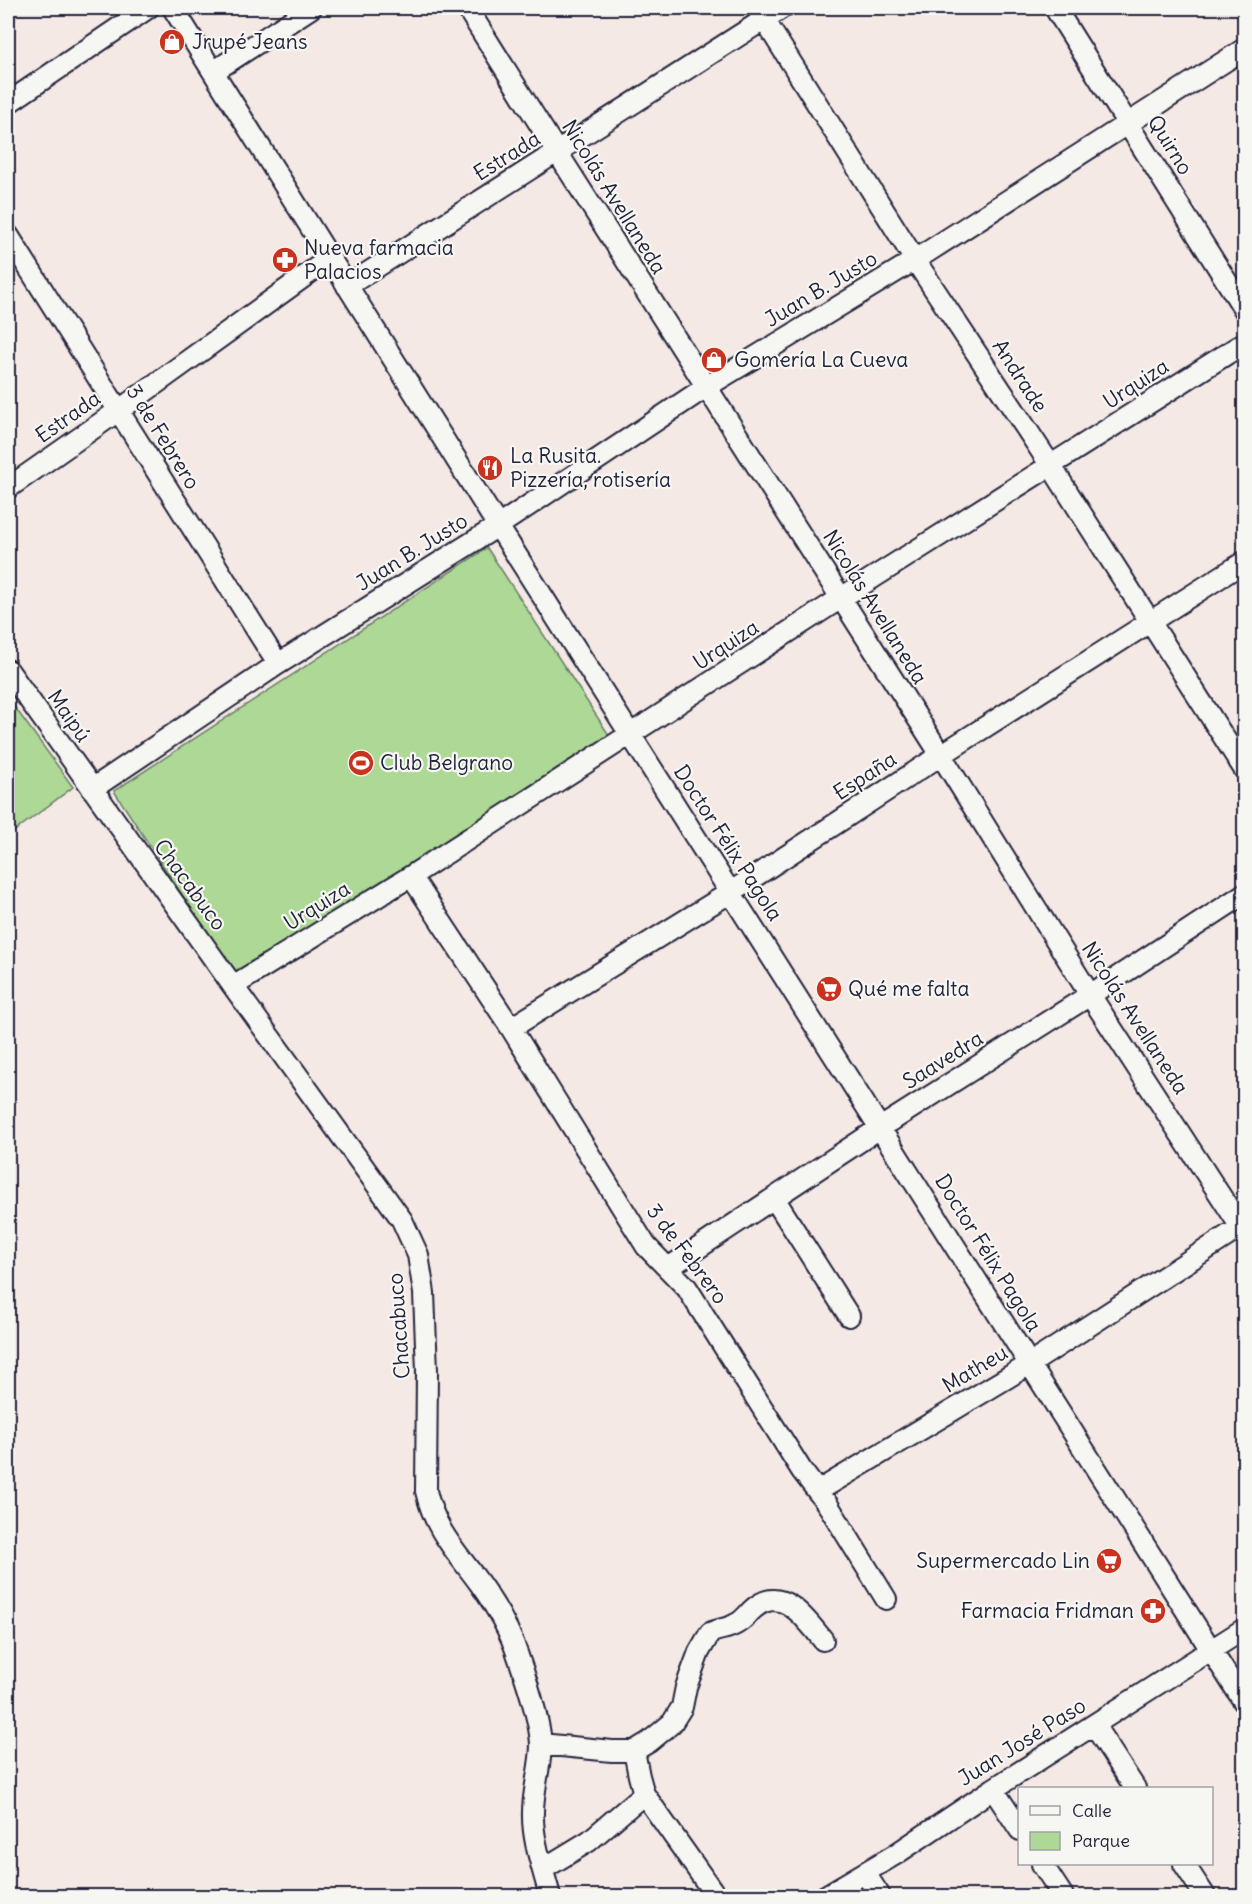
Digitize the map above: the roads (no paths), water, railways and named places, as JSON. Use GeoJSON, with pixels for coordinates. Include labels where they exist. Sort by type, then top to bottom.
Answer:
{"type":"FeatureCollection","features":[{"type":"Feature","properties":{"kind":"street"},"geometry":{"type":"LineString","coordinates":[[8,103],[148,8]]}},
{"type":"Feature","properties":{"kind":"street","name":"Doctor Félix Pagola"},"geometry":{"type":"LineString","coordinates":[[173,8],[498,526],[1245,1702]]}},
{"type":"Feature","properties":{"kind":"street"},"geometry":{"type":"LineString","coordinates":[[213,72],[311,8]]}},
{"type":"Feature","properties":{"kind":"street","name":"Nicolás Avellaneda"},"geometry":{"type":"LineString","coordinates":[[467,8],[941,755],[1090,995],[1244,1228]]}},
{"type":"Feature","properties":{"kind":"street","name":"Estrada"},"geometry":{"type":"LineString","coordinates":[[347,286],[557,152],[760,13],[782,8]]}},
{"type":"Feature","properties":{"kind":"street","name":"Quirno"},"geometry":{"type":"LineString","coordinates":[[1054,8],[1245,309]]}},
{"type":"Feature","properties":{"kind":"street","name":"Andrade"},"geometry":{"type":"LineString","coordinates":[[760,13],[915,260],[1051,466],[1245,769]]}},
{"type":"Feature","properties":{"kind":"street","name":"Juan B. Justo"},"geometry":{"type":"LineString","coordinates":[[92,789],[278,664],[498,526],[706,387],[915,260],[1245,49]]}},
{"type":"Feature","properties":{"kind":"street","name":"3 de Febrero"},"geometry":{"type":"LineString","coordinates":[[8,235],[278,664]]}},
{"type":"Feature","properties":{"kind":"street","name":"Estrada"},"geometry":{"type":"LineString","coordinates":[[8,488],[330,258]]}},
{"type":"Feature","properties":{"kind":"street","name":"Urquiza"},"geometry":{"type":"LineString","coordinates":[[233,986],[411,876],[841,598],[1245,343]]}},
{"type":"Feature","properties":{"kind":"street","name":"España"},"geometry":{"type":"LineString","coordinates":[[511,1028],[732,892],[941,755],[1245,562]]}},
{"type":"Feature","properties":{"kind":"street","name":"Maipú"},"geometry":{"type":"LineString","coordinates":[[8,670],[92,789]]}},
{"type":"Feature","properties":{"kind":"street","name":"Chacabuco"},"geometry":{"type":"LineString","coordinates":[[92,789],[402,1220],[413,1241],[418,1255],[424,1293],[427,1371],[426,1491],[430,1510],[438,1528],[482,1586],[518,1654],[541,1744],[533,1814],[534,1835],[550,1896]]}},
{"type":"Feature","properties":{"kind":"street","name":"3 de Febrero"},"geometry":{"type":"LineString","coordinates":[[411,876],[511,1028],[646,1246],[687,1288],[886,1599]]}},
{"type":"Feature","properties":{"kind":"street","name":"Saavedra"},"geometry":{"type":"LineString","coordinates":[[668,1268],[880,1128],[1245,894]]}},
{"type":"Feature","properties":{"kind":"street"},"geometry":{"type":"LineString","coordinates":[[774,1198],[849,1316]]}},
{"type":"Feature","properties":{"kind":"street","name":"Matheu"},"geometry":{"type":"LineString","coordinates":[[818,1491],[1030,1364],[1244,1228]]}},
{"type":"Feature","properties":{"kind":"street"},"geometry":{"type":"LineString","coordinates":[[541,1744],[634,1751],[649,1742],[672,1722],[682,1707],[686,1687],[699,1652],[710,1634],[736,1624],[768,1600],[776,1600],[799,1611],[823,1640]]}},
{"type":"Feature","properties":{"kind":"street","name":"Juan José Paso"},"geometry":{"type":"LineString","coordinates":[[825,1896],[865,1873],[1245,1629]]}},
{"type":"Feature","properties":{"kind":"street"},"geometry":{"type":"LineString","coordinates":[[1094,1725],[1134,1787]]}},
{"type":"Feature","properties":{"kind":"street"},"geometry":{"type":"LineString","coordinates":[[634,1751],[644,1794],[716,1896]]}},
{"type":"Feature","properties":{"kind":"street"},"geometry":{"type":"LineString","coordinates":[[993,1789],[1018,1827]]}},
{"type":"Feature","properties":{"kind":"street"},"geometry":{"type":"LineString","coordinates":[[543,1869],[589,1841],[644,1794]]}},
{"type":"Feature","properties":{"kind":"street"},"geometry":{"type":"LineString","coordinates":[[1043,1865],[1063,1896]]}},
{"type":"Feature","properties":{"kind":"street"},"geometry":{"type":"LineString","coordinates":[[1185,1865],[1205,1896]]}},
{"type":"Feature","properties":{"kind":"street"},"geometry":{"type":"LineString","coordinates":[[865,1873],[880,1896]]}},
{"type":"Feature","properties":{"kind":"place","name":"Jrupé Jeans"},"geometry":{"type":"Point","coordinates":[172,42]}},
{"type":"Feature","properties":{"kind":"place","name":"Nueva farmacia Palacios"},"geometry":{"type":"Point","coordinates":[285,260]}},
{"type":"Feature","properties":{"kind":"place","name":"Gomería La Cueva"},"geometry":{"type":"Point","coordinates":[714,360]}},
{"type":"Feature","properties":{"kind":"place","name":"La Rusita. Pizzería, rotisería"},"geometry":{"type":"Point","coordinates":[490,468]}},
{"type":"Feature","properties":{"kind":"place","name":"Club Belgrano"},"geometry":{"type":"Point","coordinates":[361,763]}},
{"type":"Feature","properties":{"kind":"place","name":"Qué me falta"},"geometry":{"type":"Point","coordinates":[829,989]}},
{"type":"Feature","properties":{"kind":"place","name":"Supermercado Lin"},"geometry":{"type":"Point","coordinates":[1109,1561]}},
{"type":"Feature","properties":{"kind":"place","name":"Farmacia Fridman"},"geometry":{"type":"Point","coordinates":[1153,1611]}}]}
